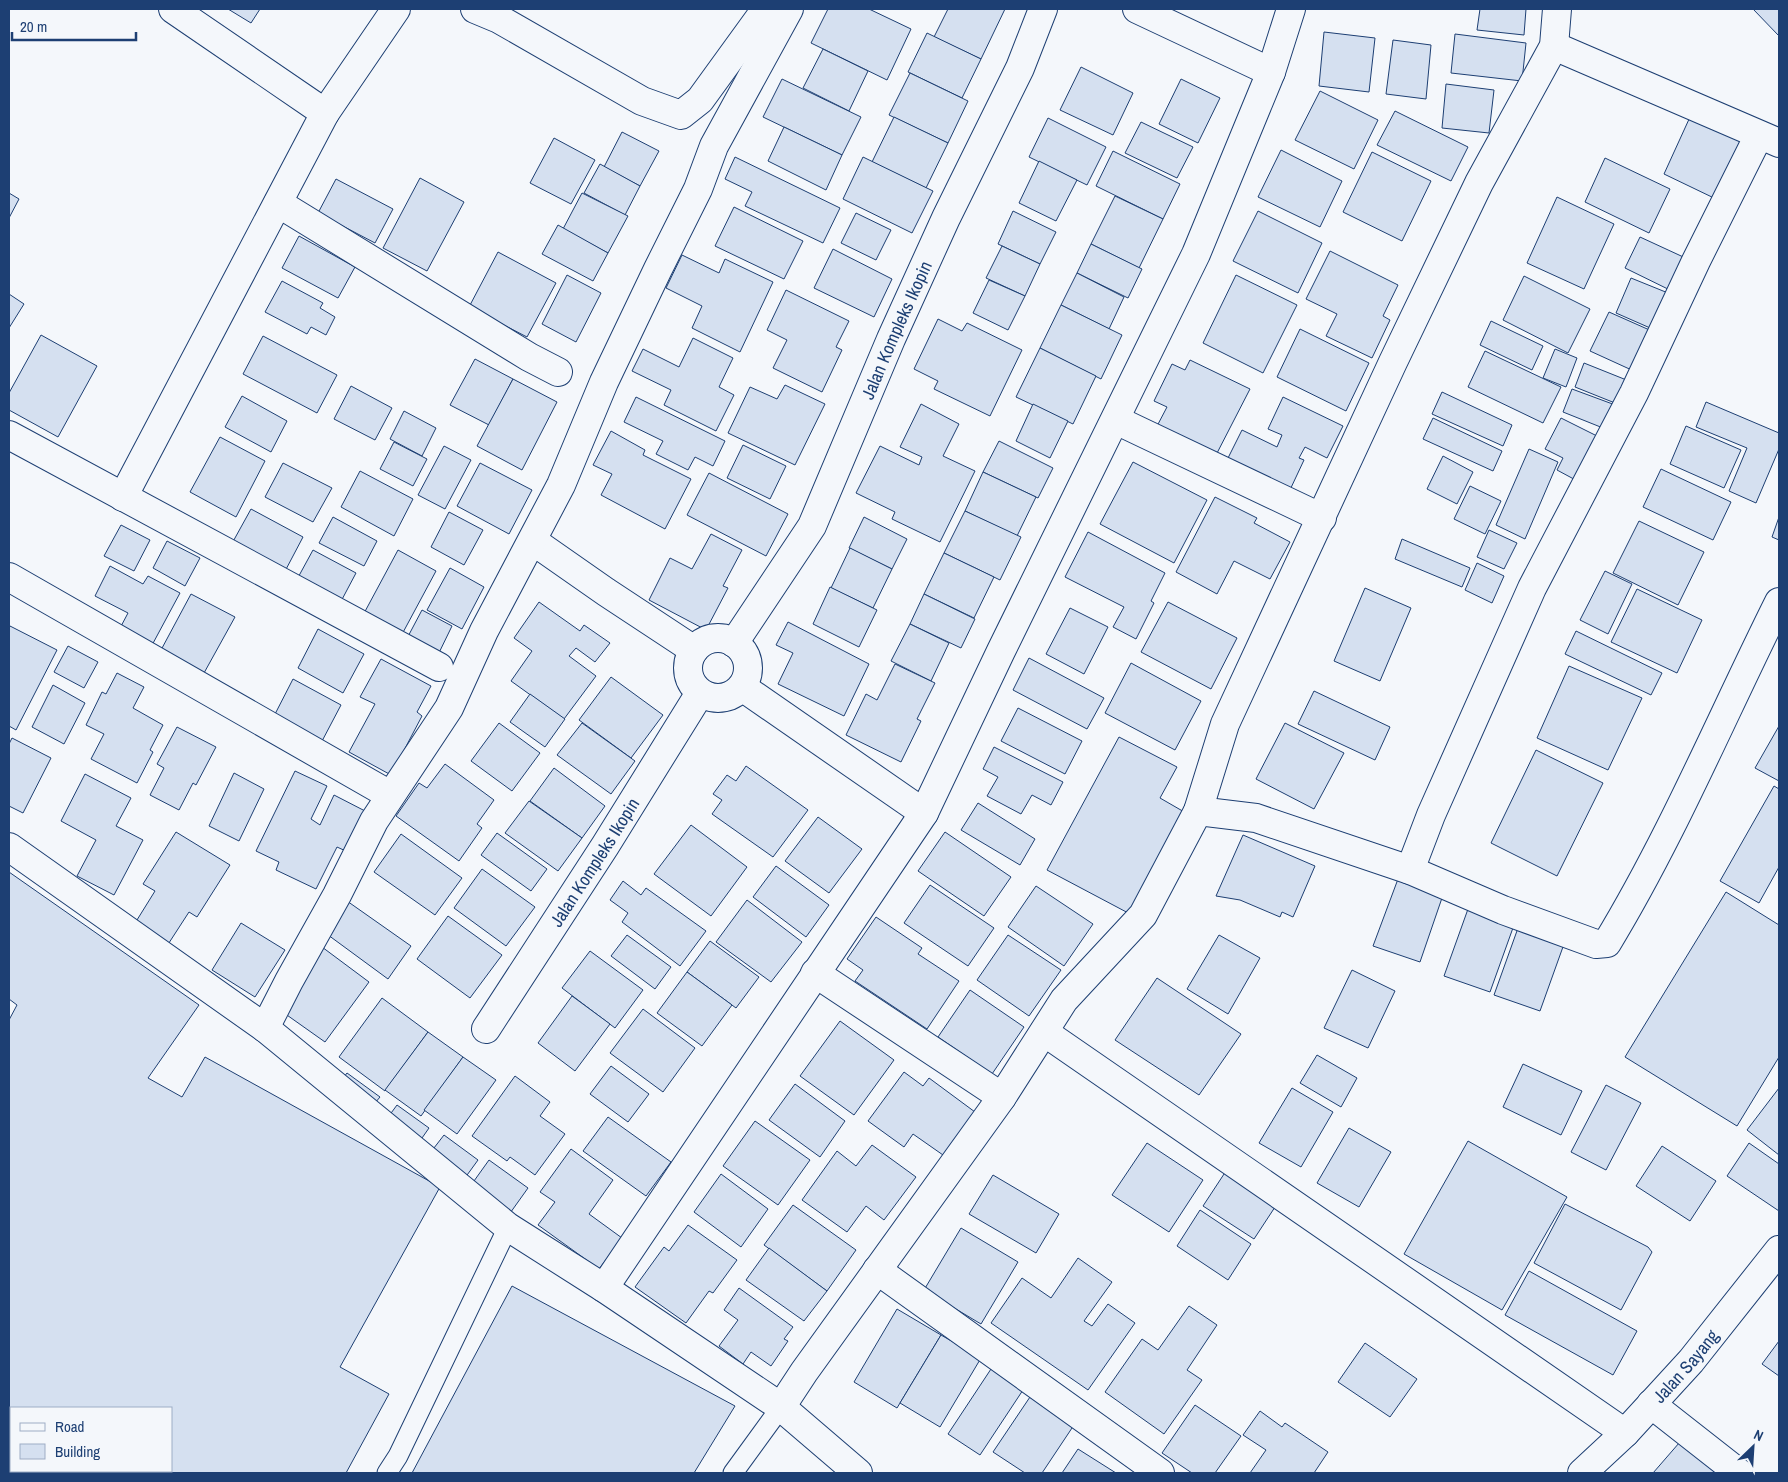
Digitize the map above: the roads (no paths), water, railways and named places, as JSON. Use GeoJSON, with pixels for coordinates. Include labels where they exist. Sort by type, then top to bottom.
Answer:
{"type":"FeatureCollection","features":[{"type":"Feature","properties":{"kind":"street"},"geometry":{"type":"LineString","coordinates":[[173,9],[326,113]]}},
{"type":"Feature","properties":{"kind":"street"},"geometry":{"type":"LineString","coordinates":[[123,497],[326,113],[396,9]]}},
{"type":"Feature","properties":{"kind":"street"},"geometry":{"type":"LineString","coordinates":[[475,9],[499,19],[642,102],[682,115],[700,100],[766,9]]}},
{"type":"Feature","properties":{"kind":"street"},"geometry":{"type":"LineString","coordinates":[[265,1028],[337,895],[374,821],[449,708],[484,631],[561,485],[604,382],[698,190],[714,146],[789,9]]}},
{"type":"Feature","properties":{"kind":"street","name":"Jalan Kompleks Ikopin"},"geometry":{"type":"LineString","coordinates":[[734,643],[812,526],[891,339],[946,218],[1020,68],[1043,9]]}},
{"type":"Feature","properties":{"kind":"street"},"geometry":{"type":"LineString","coordinates":[[1137,9],[1271,72]]}},
{"type":"Feature","properties":{"kind":"street"},"geometry":{"type":"LineString","coordinates":[[604,1288],[924,813],[1001,651],[1196,254],[1271,72],[1291,9]]}},
{"type":"Feature","properties":{"kind":"street"},"geometry":{"type":"LineString","coordinates":[[781,1407],[804,1372],[1002,1097],[1064,1000],[1143,915],[1198,811],[1225,724],[1393,362],[1479,183],[1554,46],[1557,9]]}},
{"type":"Feature","properties":{"kind":"street"},"geometry":{"type":"LineString","coordinates":[[1410,870],[1431,815],[1532,588],[1634,393],[1696,261],[1769,139],[1554,46]]}},
{"type":"Feature","properties":{"kind":"street"},"geometry":{"type":"LineString","coordinates":[[278,203],[529,357],[558,372]]}},
{"type":"Feature","properties":{"kind":"street"},"geometry":{"type":"LineString","coordinates":[[1116,420],[1322,518]]}},
{"type":"Feature","properties":{"kind":"street"},"geometry":{"type":"LineString","coordinates":[[9,435],[439,668]]}},
{"type":"Feature","properties":{"kind":"street"},"geometry":{"type":"LineString","coordinates":[[533,541],[694,650]]}},
{"type":"Feature","properties":{"kind":"street"},"geometry":{"type":"LineString","coordinates":[[9,577],[390,795]]}},
{"type":"Feature","properties":{"kind":"street"},"geometry":{"type":"LineString","coordinates":[[1198,811],[1256,818],[1410,870],[1502,910],[1596,944],[1607,943],[1669,830],[1779,602]]}},
{"type":"Feature","properties":{"kind":"street"},"geometry":{"type":"LineString","coordinates":[[712,639],[724,639],[734,643],[743,651],[748,663],[748,676],[742,687],[733,695],[723,698],[711,698],[700,693],[690,680],[688,664],[694,650],[702,642],[712,639]]}},
{"type":"Feature","properties":{"kind":"street"},"geometry":{"type":"LineString","coordinates":[[742,687],[924,813]]}},
{"type":"Feature","properties":{"kind":"street","name":"Jalan Kompleks Ikopin"},"geometry":{"type":"LineString","coordinates":[[486,1029],[605,846],[700,693]]}},
{"type":"Feature","properties":{"kind":"street"},"geometry":{"type":"LineString","coordinates":[[9,847],[265,1028],[508,1227],[604,1288],[781,1407],[858,1473]]}},
{"type":"Feature","properties":{"kind":"street"},"geometry":{"type":"LineString","coordinates":[[815,973],[1002,1097]]}},
{"type":"Feature","properties":{"kind":"street"},"geometry":{"type":"LineString","coordinates":[[1044,1032],[1625,1433]]}},
{"type":"Feature","properties":{"kind":"street","name":"Jalan Sayang"},"geometry":{"type":"LineString","coordinates":[[1582,1473],[1625,1433],[1691,1361],[1779,1250]]}},
{"type":"Feature","properties":{"kind":"street"},"geometry":{"type":"LineString","coordinates":[[878,1270],[1160,1473]]}},
{"type":"Feature","properties":{"kind":"street"},"geometry":{"type":"LineString","coordinates":[[1651,1404],[1739,1473]]}},
{"type":"Feature","properties":{"kind":"lane"},"geometry":{"type":"LineString","coordinates":[[388,1473],[398,1456],[508,1227]]}},
{"type":"Feature","properties":{"kind":"lane"},"geometry":{"type":"LineString","coordinates":[[733,1473],[781,1407]]}}]}
